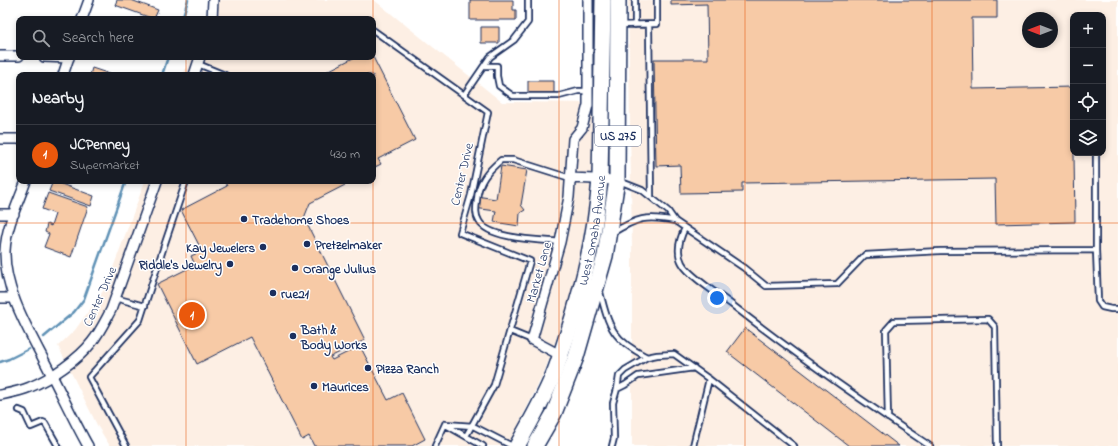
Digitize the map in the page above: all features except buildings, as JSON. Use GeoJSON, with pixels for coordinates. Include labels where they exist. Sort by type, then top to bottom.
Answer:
{"type":"FeatureCollection","features":[{"type":"Feature","properties":{"kind":"highway","name":"West Omaha Avenue"},"geometry":{"type":"LineString","coordinates":[[517,446],[538,409],[553,376],[578,300],[586,268],[598,205],[600,179],[603,0]]}},
{"type":"Feature","properties":{"kind":"highway","name":"West Omaha Avenue"},"geometry":{"type":"LineString","coordinates":[[535,446],[554,413],[574,364],[598,284],[609,235],[617,180],[618,0]]}},
{"type":"Feature","properties":{"kind":"street"},"geometry":{"type":"LineString","coordinates":[[83,16],[89,0]]}},
{"type":"Feature","properties":{"kind":"street"},"geometry":{"type":"LineString","coordinates":[[212,16],[213,0]]}},
{"type":"Feature","properties":{"kind":"street","name":"Market Lane"},"geometry":{"type":"LineString","coordinates":[[532,340],[560,242],[569,197],[574,139],[582,128],[588,106],[588,0]]}},
{"type":"Feature","properties":{"kind":"street"},"geometry":{"type":"LineString","coordinates":[[0,56],[16,56]]}},
{"type":"Feature","properties":{"kind":"street"},"geometry":{"type":"LineString","coordinates":[[64,72],[68,60]]}},
{"type":"Feature","properties":{"kind":"street"},"geometry":{"type":"LineString","coordinates":[[195,72],[199,60]]}},
{"type":"Feature","properties":{"kind":"street"},"geometry":{"type":"LineString","coordinates":[[0,139],[16,139]]}},
{"type":"Feature","properties":{"kind":"street"},"geometry":{"type":"LineString","coordinates":[[570,178],[617,180]]}},
{"type":"Feature","properties":{"kind":"street"},"geometry":{"type":"LineString","coordinates":[[25,184],[7,235],[5,257],[7,276],[14,298],[88,446]]}},
{"type":"Feature","properties":{"kind":"street","name":"Center Drive"},"geometry":{"type":"LineString","coordinates":[[0,395],[29,388],[52,375],[74,360],[91,343],[102,327],[115,298],[156,184]]}},
{"type":"Feature","properties":{"kind":"street"},"geometry":{"type":"LineString","coordinates":[[0,214],[14,214]]}},
{"type":"Feature","properties":{"kind":"street"},"geometry":{"type":"LineString","coordinates":[[0,298],[14,298]]}},
{"type":"Feature","properties":{"kind":"street"},"geometry":{"type":"LineString","coordinates":[[532,340],[560,355]]}},
{"type":"Feature","properties":{"kind":"lane"},"geometry":{"type":"LineString","coordinates":[[464,95],[490,57],[514,40],[528,22],[528,0]]}},
{"type":"Feature","properties":{"kind":"lane"},"geometry":{"type":"LineString","coordinates":[[635,0],[635,25]]}},
{"type":"Feature","properties":{"kind":"lane"},"geometry":{"type":"LineString","coordinates":[[619,25],[657,24],[657,0]]}},
{"type":"Feature","properties":{"kind":"lane"},"geometry":{"type":"LineString","coordinates":[[649,25],[651,197]]}},
{"type":"Feature","properties":{"kind":"lane","name":"Center Drive"},"geometry":{"type":"LineString","coordinates":[[376,32],[488,112],[471,195],[460,233],[530,261],[510,331]]}},
{"type":"Feature","properties":{"kind":"lane"},"geometry":{"type":"LineString","coordinates":[[199,60],[220,72]]}},
{"type":"Feature","properties":{"kind":"lane"},"geometry":{"type":"LineString","coordinates":[[485,66],[497,66],[499,86],[513,96],[559,96],[578,91],[588,91]]}},
{"type":"Feature","properties":{"kind":"lane"},"geometry":{"type":"LineString","coordinates":[[1096,156],[1096,250],[1098,302],[1102,307],[1118,309]]}},
{"type":"Feature","properties":{"kind":"lane"},"geometry":{"type":"LineString","coordinates":[[560,242],[501,235],[486,229],[479,222],[476,211],[477,194],[488,171],[501,160],[513,160],[570,178]]}},
{"type":"Feature","properties":{"kind":"lane"},"geometry":{"type":"LineString","coordinates":[[617,180],[642,190],[668,211],[675,221],[744,268],[766,286],[837,284],[865,255],[940,251],[1096,250]]}},
{"type":"Feature","properties":{"kind":"lane"},"geometry":{"type":"LineString","coordinates":[[126,446],[89,377],[140,320],[185,184]]}},
{"type":"Feature","properties":{"kind":"lane"},"geometry":{"type":"LineString","coordinates":[[609,235],[627,224],[643,218],[658,218],[675,221]]}},
{"type":"Feature","properties":{"kind":"lane"},"geometry":{"type":"LineString","coordinates":[[685,228],[680,243],[679,257],[694,276],[758,325],[888,418],[930,446]]}},
{"type":"Feature","properties":{"kind":"lane"},"geometry":{"type":"LineString","coordinates":[[598,284],[610,326],[620,340],[630,349],[647,357]]}},
{"type":"Feature","properties":{"kind":"lane"},"geometry":{"type":"LineString","coordinates":[[115,298],[145,306]]}},
{"type":"Feature","properties":{"kind":"lane"},"geometry":{"type":"LineString","coordinates":[[888,418],[886,330],[894,321],[988,319],[995,326],[997,446]]}},
{"type":"Feature","properties":{"kind":"lane"},"geometry":{"type":"LineString","coordinates":[[466,436],[473,426],[494,385],[510,331],[532,340]]}},
{"type":"Feature","properties":{"kind":"lane"},"geometry":{"type":"LineString","coordinates":[[612,446],[614,438],[612,403],[617,389],[619,376],[625,370],[647,357],[674,354],[709,379],[794,446]]}},
{"type":"Feature","properties":{"kind":"lane"},"geometry":{"type":"LineString","coordinates":[[617,389],[638,376],[694,368]]}},
{"type":"Feature","properties":{"kind":"lane"},"geometry":{"type":"LineString","coordinates":[[694,446],[709,379]]}},
{"type":"Feature","properties":{"kind":"lane"},"geometry":{"type":"LineString","coordinates":[[20,410],[24,412],[31,427],[43,422],[45,423],[58,446]]}},
{"type":"Feature","properties":{"kind":"lane"},"geometry":{"type":"LineString","coordinates":[[445,424],[473,426],[512,446]]}},
{"type":"Feature","properties":{"kind":"lane"},"geometry":{"type":"LineString","coordinates":[[445,424],[483,446]]}},
{"type":"Feature","properties":{"kind":"lane"},"geometry":{"type":"LineString","coordinates":[[435,446],[445,424]]}},
{"type":"Feature","properties":{"kind":"shaded area"},"geometry":{"type":"Polygon","coordinates":[[[211,0],[374,0],[502,102],[598,103],[588,211],[571,298],[545,370],[508,446],[110,446],[98,427],[58,346],[75,330],[106,287],[144,184],[376,184],[376,72],[184,72],[189,60],[376,60],[376,16],[205,16],[211,0]]]}},
{"type":"Feature","properties":{"kind":"shaded area"},"geometry":{"type":"Polygon","coordinates":[[[628,0],[1118,0],[1118,446],[900,446],[890,438],[899,446],[632,446],[632,249],[628,0]]]}},
{"type":"Feature","properties":{"kind":"waterway"},"geometry":{"type":"LineString","coordinates":[[183,16],[188,0]]}},
{"type":"Feature","properties":{"kind":"waterway"},"geometry":{"type":"LineString","coordinates":[[163,72],[167,60]]}},
{"type":"Feature","properties":{"kind":"waterway"},"geometry":{"type":"LineString","coordinates":[[44,337],[74,312],[84,299],[125,184]]}},
{"type":"Feature","properties":{"kind":"waterway"},"geometry":{"type":"LineString","coordinates":[[0,362],[29,349]]}},
{"type":"Feature","properties":{"kind":"place","name":"Tradehome Shoes"},"geometry":{"type":"Point","coordinates":[244,219]}},
{"type":"Feature","properties":{"kind":"place","name":"Pretzelmaker"},"geometry":{"type":"Point","coordinates":[307,244]}},
{"type":"Feature","properties":{"kind":"place","name":"Kay Jewelers"},"geometry":{"type":"Point","coordinates":[263,247]}},
{"type":"Feature","properties":{"kind":"place","name":"Riddle's Jewelry"},"geometry":{"type":"Point","coordinates":[230,264]}},
{"type":"Feature","properties":{"kind":"place","name":"Orange Julius"},"geometry":{"type":"Point","coordinates":[295,268]}},
{"type":"Feature","properties":{"kind":"place","name":"rue21"},"geometry":{"type":"Point","coordinates":[273,293]}},
{"type":"Feature","properties":{"kind":"place","name":"JCPenney"},"geometry":{"type":"Point","coordinates":[192,315]}},
{"type":"Feature","properties":{"kind":"place","name":"Bath & Body Works"},"geometry":{"type":"Point","coordinates":[293,336]}},
{"type":"Feature","properties":{"kind":"place","name":"Pizza Ranch"},"geometry":{"type":"Point","coordinates":[368,368]}},
{"type":"Feature","properties":{"kind":"place","name":"Maurices"},"geometry":{"type":"Point","coordinates":[314,386]}}]}
